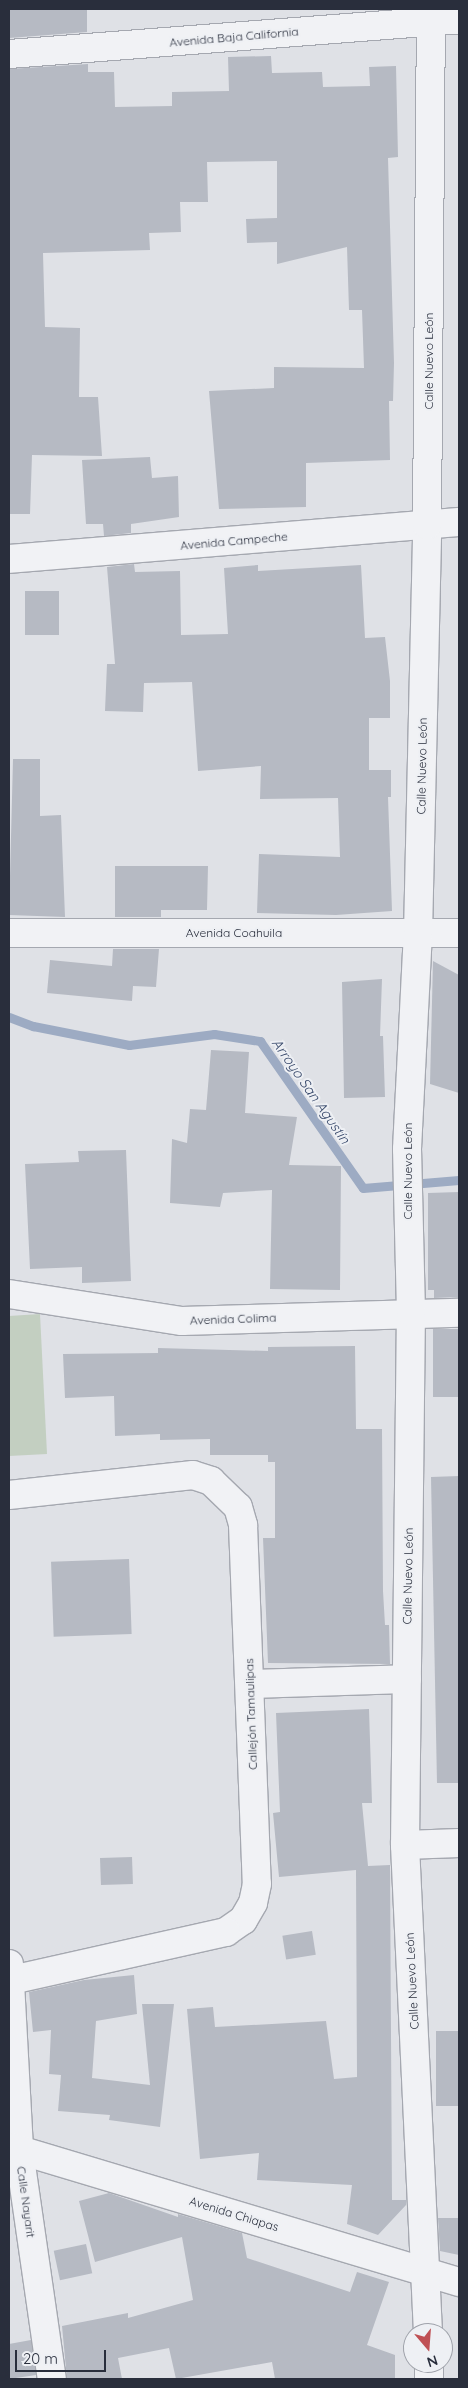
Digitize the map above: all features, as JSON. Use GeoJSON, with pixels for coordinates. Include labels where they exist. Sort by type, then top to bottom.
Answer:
{"type":"FeatureCollection","features":[{"type":"Feature","properties":{"kind":"street","name":"Avenida Baja California"},"geometry":{"type":"LineString","coordinates":[[9,54],[431,15],[459,19]]}},
{"type":"Feature","properties":{"kind":"street","name":"Calle Nuevo León"},"geometry":{"type":"LineString","coordinates":[[428,2323],[405,1844],[411,1312],[407,1148],[418,934],[427,525],[431,15]]}},
{"type":"Feature","properties":{"kind":"street","name":"Avenida Campeche"},"geometry":{"type":"LineString","coordinates":[[9,559],[459,522]]}},
{"type":"Feature","properties":{"kind":"street","name":"Avenida Coahuila"},"geometry":{"type":"LineString","coordinates":[[9,933],[418,934],[459,932]]}},
{"type":"Feature","properties":{"kind":"street","name":"Avenida Colima"},"geometry":{"type":"LineString","coordinates":[[9,1294],[182,1321],[411,1312],[459,1313]]}},
{"type":"Feature","properties":{"kind":"street","name":"Callejón Tamaulipas"},"geometry":{"type":"LineString","coordinates":[[9,1495],[174,1475],[202,1478],[226,1492],[238,1507],[243,1525],[258,1884],[253,1903],[243,1920],[226,1932],[208,1938],[10,1972]]}},
{"type":"Feature","properties":{"kind":"street"},"geometry":{"type":"LineString","coordinates":[[250,1684],[407,1679]]}},
{"type":"Feature","properties":{"kind":"street"},"geometry":{"type":"LineString","coordinates":[[405,1844],[459,1843]]}},
{"type":"Feature","properties":{"kind":"street","name":"Calle Nayarit"},"geometry":{"type":"LineString","coordinates":[[10,1972],[14,2149],[52,2379]]}},
{"type":"Feature","properties":{"kind":"street","name":"Avenida Chiapas"},"geometry":{"type":"LineString","coordinates":[[14,2149],[459,2282]]}},
{"type":"Feature","properties":{"kind":"green space"},"geometry":{"type":"Polygon","coordinates":[[[40,1314],[47,1454],[9,1456],[9,1316],[40,1314]]]}},
{"type":"Feature","properties":{"kind":"building"},"geometry":{"type":"Polygon","coordinates":[[[9,9],[87,9],[87,32],[9,38],[9,9]]]}},
{"type":"Feature","properties":{"kind":"building"},"geometry":{"type":"Polygon","coordinates":[[[271,56],[272,73],[322,72],[323,87],[370,86],[369,67],[396,66],[398,157],[388,158],[394,363],[393,401],[389,401],[390,460],[306,463],[306,507],[219,509],[209,391],[274,388],[274,367],[364,368],[362,310],[349,310],[347,247],[277,264],[277,242],[247,243],[246,219],[277,218],[277,161],[207,162],[208,202],[180,202],[181,232],[149,233],[150,250],[43,253],[45,327],[80,328],[79,397],[98,397],[102,456],[32,455],[30,514],[9,514],[9,69],[88,64],[88,72],[114,72],[115,107],[172,106],[172,92],[229,91],[228,57],[271,56]]]}},
{"type":"Feature","properties":{"kind":"building"},"geometry":{"type":"Polygon","coordinates":[[[150,457],[152,478],[178,476],[179,517],[131,524],[131,533],[104,536],[103,524],[86,524],[82,460],[150,457]]]}},
{"type":"Feature","properties":{"kind":"building"},"geometry":{"type":"Polygon","coordinates":[[[134,564],[135,572],[180,571],[181,635],[228,634],[224,568],[258,565],[258,571],[361,565],[365,638],[385,637],[390,681],[390,718],[369,718],[369,770],[391,770],[391,797],[388,797],[392,911],[336,915],[257,913],[259,854],[340,857],[338,798],[260,799],[261,766],[198,771],[192,682],[144,683],[143,712],[105,711],[107,664],[115,664],[107,567],[134,564]]]}},
{"type":"Feature","properties":{"kind":"building"},"geometry":{"type":"Polygon","coordinates":[[[25,591],[59,591],[59,635],[25,635],[25,591]]]}},
{"type":"Feature","properties":{"kind":"building"},"geometry":{"type":"Polygon","coordinates":[[[13,759],[40,759],[40,816],[61,815],[65,917],[9,915],[13,759]]]}},
{"type":"Feature","properties":{"kind":"building"},"geometry":{"type":"Polygon","coordinates":[[[115,866],[208,866],[207,910],[161,910],[161,917],[115,917],[115,866]]]}},
{"type":"Feature","properties":{"kind":"building"},"geometry":{"type":"Polygon","coordinates":[[[113,949],[159,949],[156,987],[133,986],[132,1001],[47,993],[50,960],[112,966],[113,949]]]}},
{"type":"Feature","properties":{"kind":"building"},"geometry":{"type":"Polygon","coordinates":[[[433,961],[459,975],[459,1093],[430,1084],[433,961]]]}},
{"type":"Feature","properties":{"kind":"building"},"geometry":{"type":"Polygon","coordinates":[[[382,979],[380,1036],[383,1036],[385,1097],[344,1098],[342,982],[382,979]]]}},
{"type":"Feature","properties":{"kind":"building"},"geometry":{"type":"Polygon","coordinates":[[[211,1050],[249,1052],[245,1113],[297,1117],[289,1165],[341,1166],[340,1290],[270,1289],[272,1190],[223,1193],[220,1207],[170,1203],[172,1139],[187,1143],[190,1109],[206,1110],[211,1050]]]}},
{"type":"Feature","properties":{"kind":"building"},"geometry":{"type":"Polygon","coordinates":[[[126,1150],[131,1281],[82,1283],[82,1267],[30,1269],[25,1164],[79,1162],[78,1151],[126,1150]]]}},
{"type":"Feature","properties":{"kind":"building"},"geometry":{"type":"Polygon","coordinates":[[[459,1192],[459,1297],[434,1298],[434,1290],[428,1290],[428,1193],[459,1192]]]}},
{"type":"Feature","properties":{"kind":"building"},"geometry":{"type":"Polygon","coordinates":[[[433,1329],[459,1329],[459,1397],[433,1397],[433,1329]]]}},
{"type":"Feature","properties":{"kind":"building"},"geometry":{"type":"Polygon","coordinates":[[[355,1346],[356,1429],[382,1429],[383,1591],[385,1625],[389,1625],[390,1664],[268,1663],[263,1538],[275,1538],[275,1462],[268,1462],[268,1455],[210,1455],[210,1439],[160,1440],[160,1434],[115,1436],[114,1396],[65,1398],[63,1354],[158,1353],[158,1348],[268,1351],[268,1347],[355,1346]]]}},
{"type":"Feature","properties":{"kind":"building"},"geometry":{"type":"Polygon","coordinates":[[[459,1476],[459,1783],[437,1783],[431,1477],[459,1476]]]}},
{"type":"Feature","properties":{"kind":"building"},"geometry":{"type":"Polygon","coordinates":[[[129,1559],[132,1634],[54,1637],[51,1562],[129,1559]]]}},
{"type":"Feature","properties":{"kind":"building"},"geometry":{"type":"Polygon","coordinates":[[[369,1709],[372,1803],[362,1803],[368,1866],[390,1865],[392,2200],[406,2200],[406,2205],[378,2235],[347,2224],[352,2185],[257,2180],[259,2153],[200,2159],[187,2009],[213,2007],[215,2027],[326,2021],[334,2079],[357,2077],[356,1870],[279,1877],[273,1813],[280,1812],[276,1713],[369,1709]]]}},
{"type":"Feature","properties":{"kind":"building"},"geometry":{"type":"Polygon","coordinates":[[[132,1857],[133,1884],[101,1885],[100,1858],[132,1857]]]}},
{"type":"Feature","properties":{"kind":"building"},"geometry":{"type":"Polygon","coordinates":[[[312,1931],[316,1955],[286,1959],[282,1936],[312,1931]]]}},
{"type":"Feature","properties":{"kind":"building"},"geometry":{"type":"Polygon","coordinates":[[[134,1975],[137,2014],[96,2021],[92,2078],[150,2085],[142,2004],[174,2004],[160,2127],[109,2120],[110,2115],[58,2111],[61,2075],[49,2074],[51,2030],[33,2032],[29,1992],[84,1980],[134,1975]]]}},
{"type":"Feature","properties":{"kind":"building"},"geometry":{"type":"Polygon","coordinates":[[[436,2031],[459,2031],[459,2106],[436,2106],[436,2031]]]}},
{"type":"Feature","properties":{"kind":"building"},"geometry":{"type":"Polygon","coordinates":[[[109,2193],[178,2217],[178,2214],[242,2233],[247,2258],[350,2292],[357,2272],[389,2282],[367,2345],[395,2355],[395,2379],[275,2379],[272,2362],[176,2379],[169,2348],[118,2358],[122,2379],[67,2379],[62,2326],[128,2313],[128,2318],[193,2300],[182,2237],[95,2262],[79,2201],[109,2193]]]}},
{"type":"Feature","properties":{"kind":"building"},"geometry":{"type":"Polygon","coordinates":[[[438,2218],[459,2218],[459,2255],[440,2251],[438,2218]]]}},
{"type":"Feature","properties":{"kind":"building"},"geometry":{"type":"Polygon","coordinates":[[[86,2244],[92,2273],[60,2280],[54,2251],[86,2244]]]}},
{"type":"Feature","properties":{"kind":"building"},"geometry":{"type":"Polygon","coordinates":[[[31,2340],[36,2375],[9,2379],[9,2344],[31,2340]]]}},
{"type":"Feature","properties":{"kind":"waterway","name":"Arroyo San Agustín"},"geometry":{"type":"LineString","coordinates":[[9,1017],[33,1026],[129,1045],[214,1034],[260,1041],[363,1188],[459,1180]]}}]}
